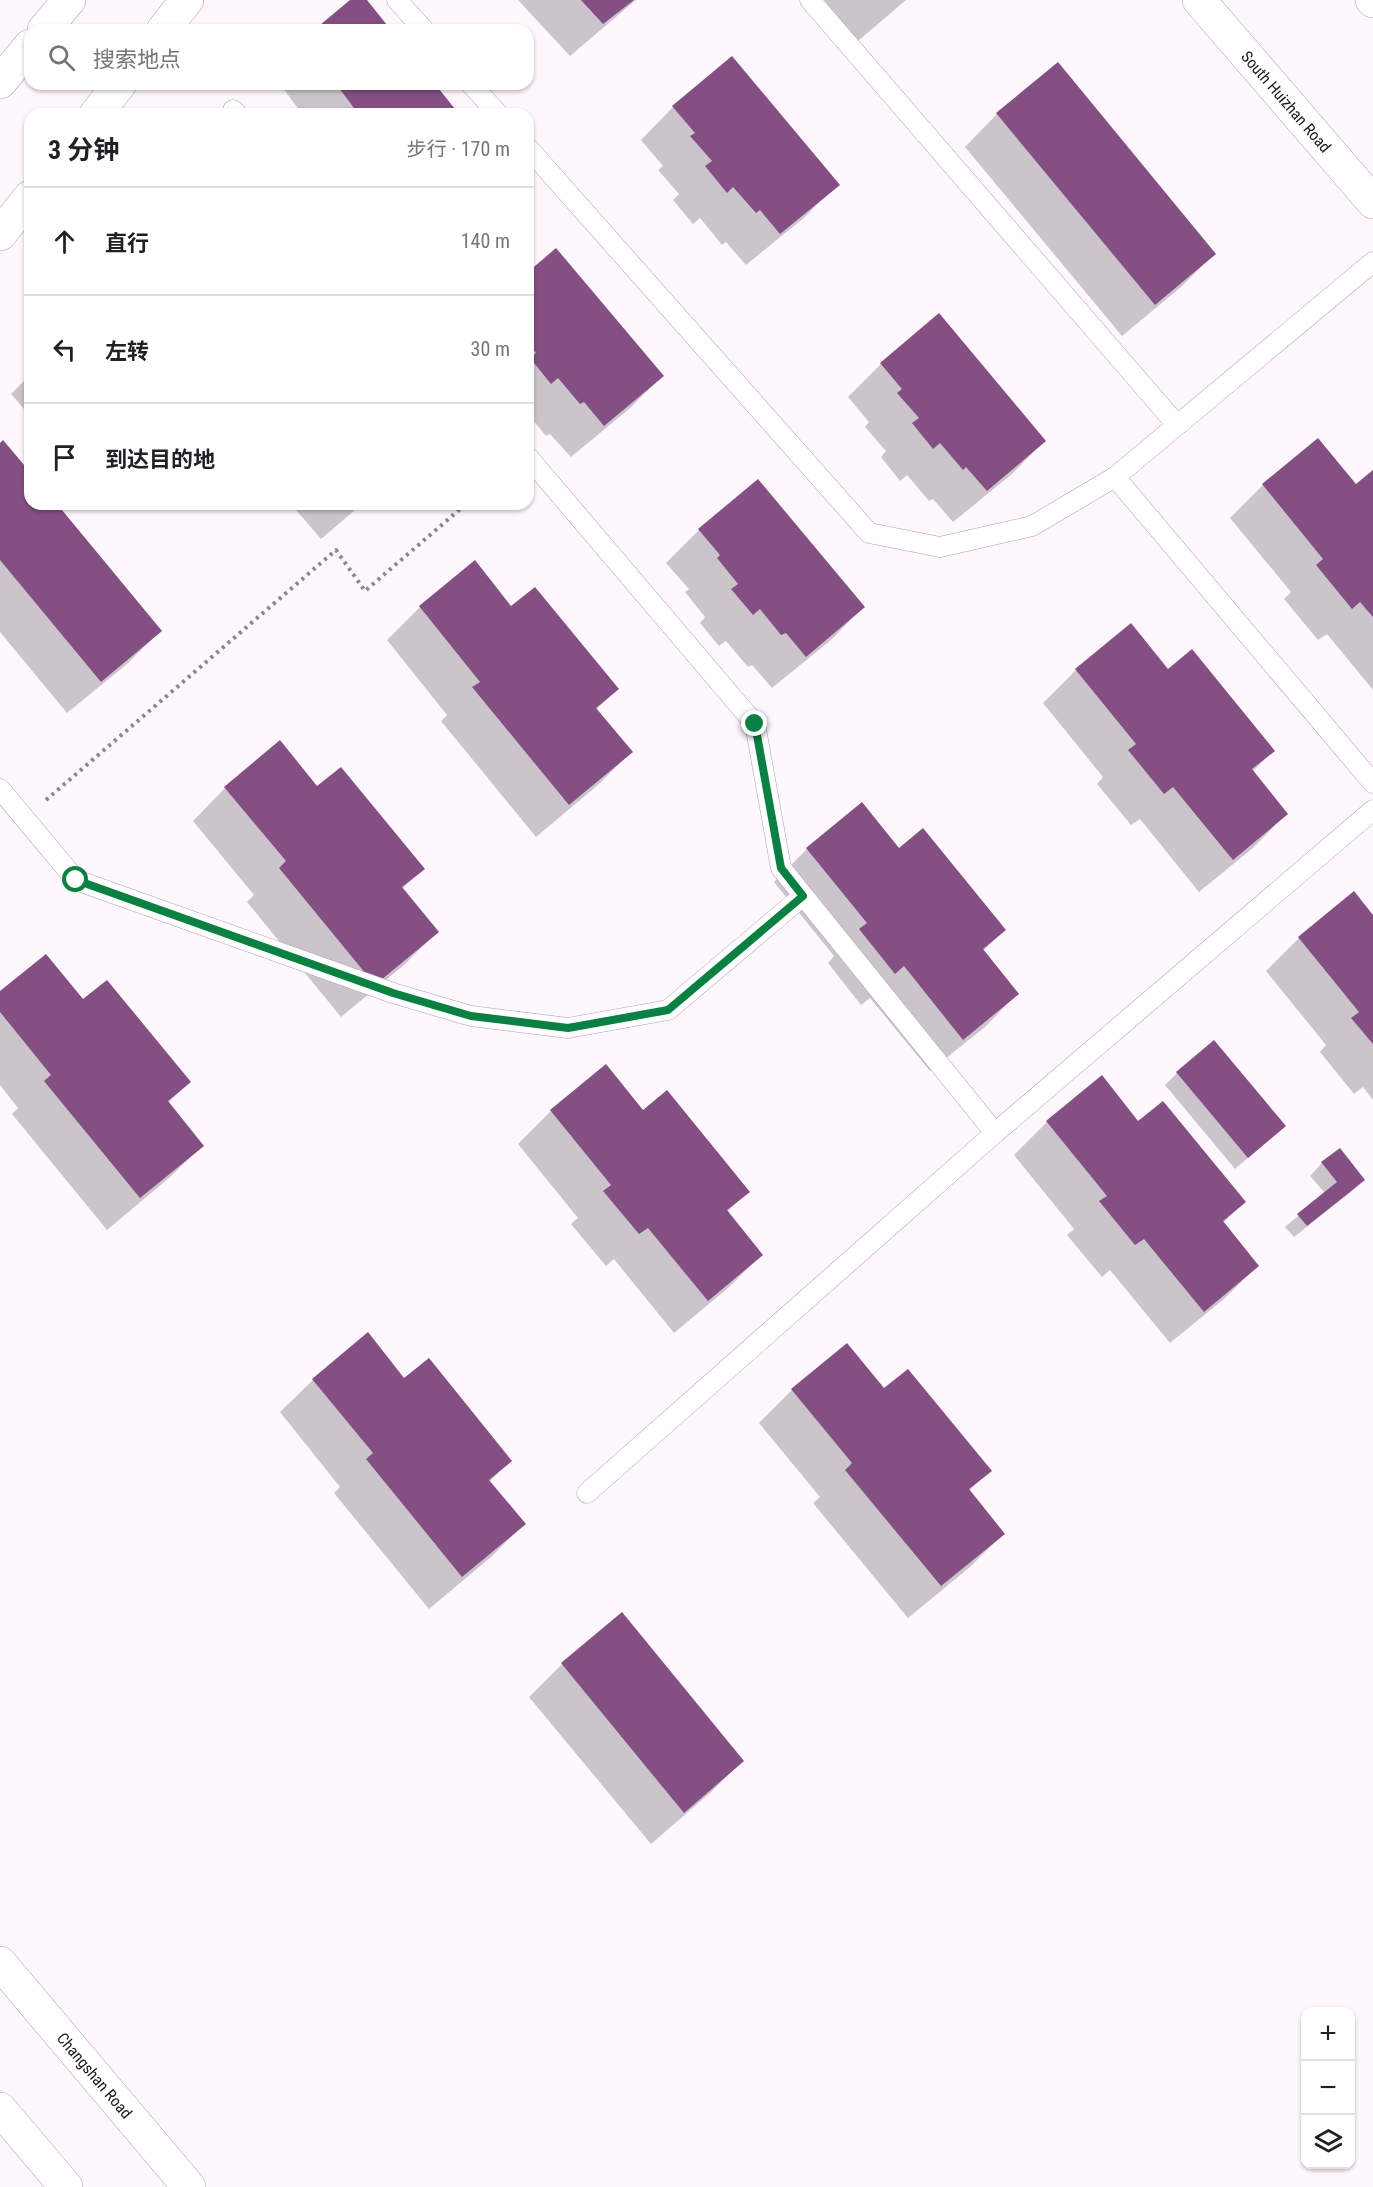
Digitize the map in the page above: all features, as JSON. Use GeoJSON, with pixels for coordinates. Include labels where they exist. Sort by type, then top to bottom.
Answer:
{"type":"FeatureCollection","features":[{"type":"Feature","properties":{"kind":"street"},"geometry":{"type":"LineString","coordinates":[[49,24],[69,0]]}},
{"type":"Feature","properties":{"kind":"street"},"geometry":{"type":"LineString","coordinates":[[168,24],[187,0]]}},
{"type":"Feature","properties":{"kind":"street","name":"South Huizhan Road"},"geometry":{"type":"LineString","coordinates":[[1199,0],[1373,202]]}},
{"type":"Feature","properties":{"kind":"street"},"geometry":{"type":"LineString","coordinates":[[0,82],[24,53]]}},
{"type":"Feature","properties":{"kind":"street"},"geometry":{"type":"LineString","coordinates":[[101,108],[115,90]]}},
{"type":"Feature","properties":{"kind":"street"},"geometry":{"type":"LineString","coordinates":[[0,234],[24,204]]}},
{"type":"Feature","properties":{"kind":"street","name":"Changshan Road"},"geometry":{"type":"LineString","coordinates":[[0,1963],[189,2187]]}},
{"type":"Feature","properties":{"kind":"street"},"geometry":{"type":"LineString","coordinates":[[0,2109],[66,2187]]}},
{"type":"Feature","properties":{"kind":"lane"},"geometry":{"type":"LineString","coordinates":[[397,0],[419,24]]}},
{"type":"Feature","properties":{"kind":"lane"},"geometry":{"type":"LineString","coordinates":[[810,0],[1177,425]]}},
{"type":"Feature","properties":{"kind":"lane"},"geometry":{"type":"LineString","coordinates":[[476,90],[493,108]]}},
{"type":"Feature","properties":{"kind":"lane"},"geometry":{"type":"LineString","coordinates":[[534,155],[869,533],[940,547],[1032,526],[1114,477],[1373,262]]}},
{"type":"Feature","properties":{"kind":"lane"},"geometry":{"type":"LineString","coordinates":[[534,465],[755,724],[781,868],[995,1133]]}},
{"type":"Feature","properties":{"kind":"lane"},"geometry":{"type":"LineString","coordinates":[[1114,477],[1373,783]]}},
{"type":"Feature","properties":{"kind":"lane"},"geometry":{"type":"LineString","coordinates":[[0,789],[76,880],[393,993],[471,1016],[568,1028],[668,1010],[803,896]]}},
{"type":"Feature","properties":{"kind":"lane"},"geometry":{"type":"LineString","coordinates":[[587,1493],[995,1133],[1373,810]]}},
{"type":"Feature","properties":{"kind":"path"},"geometry":{"type":"LineString","coordinates":[[25,819],[336,550],[365,591],[459,510]]}},
{"type":"Feature","properties":{"kind":"building"},"geometry":{"type":"Polygon","coordinates":[[[350,0],[367,0],[386,24],[321,24],[350,0]]]}},
{"type":"Feature","properties":{"kind":"building"},"geometry":{"type":"Polygon","coordinates":[[[581,0],[634,0],[603,24],[581,0]]]}},
{"type":"Feature","properties":{"kind":"building"},"geometry":{"type":"Polygon","coordinates":[[[732,56],[840,185],[780,234],[760,210],[756,213],[733,187],[727,193],[705,166],[712,161],[690,136],[695,133],[672,106],[732,56]]]}},
{"type":"Feature","properties":{"kind":"building"},"geometry":{"type":"Polygon","coordinates":[[[1058,62],[1216,254],[1155,305],[996,113],[1058,62]]]}},
{"type":"Feature","properties":{"kind":"building"},"geometry":{"type":"Polygon","coordinates":[[[340,90],[440,90],[454,108],[354,108],[340,90]]]}},
{"type":"Feature","properties":{"kind":"building"},"geometry":{"type":"Polygon","coordinates":[[[556,248],[664,376],[604,426],[584,402],[580,404],[558,378],[551,384],[534,363],[536,353],[534,350],[534,267],[556,248]]]}},
{"type":"Feature","properties":{"kind":"building"},"geometry":{"type":"Polygon","coordinates":[[[939,313],[1046,441],[987,491],[966,467],[963,470],[940,443],[933,449],[912,423],[919,418],[897,393],[902,389],[880,363],[939,313]]]}},
{"type":"Feature","properties":{"kind":"building"},"geometry":{"type":"Polygon","coordinates":[[[1318,438],[1356,484],[1373,470],[1373,617],[1360,602],[1352,609],[1316,565],[1323,559],[1262,484],[1318,438]]]}},
{"type":"Feature","properties":{"kind":"building"},"geometry":{"type":"Polygon","coordinates":[[[3,440],[24,465],[24,510],[62,510],[162,631],[101,682],[0,560],[0,443],[3,440]]]}},
{"type":"Feature","properties":{"kind":"building"},"geometry":{"type":"Polygon","coordinates":[[[758,479],[865,607],[806,657],[786,633],[781,635],[760,609],[753,615],[731,589],[738,584],[717,558],[720,555],[698,529],[758,479]]]}},
{"type":"Feature","properties":{"kind":"building"},"geometry":{"type":"Polygon","coordinates":[[[475,560],[511,606],[535,587],[619,689],[596,708],[633,752],[569,805],[472,687],[480,682],[419,606],[475,560]]]}},
{"type":"Feature","properties":{"kind":"building"},"geometry":{"type":"Polygon","coordinates":[[[1131,623],[1168,669],[1192,649],[1275,751],[1252,769],[1288,814],[1233,860],[1173,787],[1164,794],[1128,750],[1136,744],[1075,669],[1131,623]]]}},
{"type":"Feature","properties":{"kind":"building"},"geometry":{"type":"Polygon","coordinates":[[[280,740],[317,786],[341,767],[425,869],[402,887],[439,932],[375,985],[279,868],[286,861],[224,787],[280,740]]]}},
{"type":"Feature","properties":{"kind":"building"},"geometry":{"type":"Polygon","coordinates":[[[862,802],[899,848],[923,828],[1006,930],[983,949],[1019,994],[963,1040],[904,966],[895,974],[859,929],[867,923],[806,848],[862,802]]]}},
{"type":"Feature","properties":{"kind":"building"},"geometry":{"type":"Polygon","coordinates":[[[1354,891],[1373,915],[1373,1044],[1351,1018],[1359,1012],[1298,937],[1354,891]]]}},
{"type":"Feature","properties":{"kind":"building"},"geometry":{"type":"Polygon","coordinates":[[[46,954],[83,999],[107,980],[191,1082],[168,1101],[204,1146],[140,1198],[44,1081],[51,1075],[0,1012],[0,991],[46,954]]]}},
{"type":"Feature","properties":{"kind":"building"},"geometry":{"type":"Polygon","coordinates":[[[1214,1040],[1286,1126],[1248,1158],[1176,1072],[1214,1040]]]}},
{"type":"Feature","properties":{"kind":"building"},"geometry":{"type":"Polygon","coordinates":[[[606,1064],[643,1110],[667,1090],[750,1192],[727,1210],[763,1255],[708,1301],[648,1228],[639,1234],[603,1191],[611,1185],[550,1110],[606,1064]]]}},
{"type":"Feature","properties":{"kind":"building"},"geometry":{"type":"Polygon","coordinates":[[[1102,1075],[1138,1121],[1163,1101],[1246,1202],[1223,1221],[1259,1266],[1204,1312],[1144,1239],[1135,1245],[1099,1201],[1107,1196],[1046,1121],[1102,1075]]]}},
{"type":"Feature","properties":{"kind":"building"},"geometry":{"type":"Polygon","coordinates":[[[1340,1148],[1365,1180],[1307,1226],[1297,1214],[1337,1182],[1321,1162],[1340,1148]]]}},
{"type":"Feature","properties":{"kind":"building"},"geometry":{"type":"Polygon","coordinates":[[[368,1332],[404,1378],[429,1358],[512,1461],[489,1480],[526,1524],[462,1577],[366,1459],[373,1453],[312,1379],[368,1332]]]}},
{"type":"Feature","properties":{"kind":"building"},"geometry":{"type":"Polygon","coordinates":[[[847,1343],[884,1388],[908,1369],[992,1471],[969,1489],[1005,1534],[941,1586],[845,1470],[852,1463],[791,1389],[847,1343]]]}},
{"type":"Feature","properties":{"kind":"building"},"geometry":{"type":"Polygon","coordinates":[[[622,1612],[744,1761],[684,1813],[561,1663],[622,1612]]]}},
{"type":"Feature","properties":{"kind":"route"},"geometry":{"type":"LineString","coordinates":[[76,880],[393,993],[471,1016],[568,1028],[668,1010],[803,896],[781,868],[755,724]]}}]}
